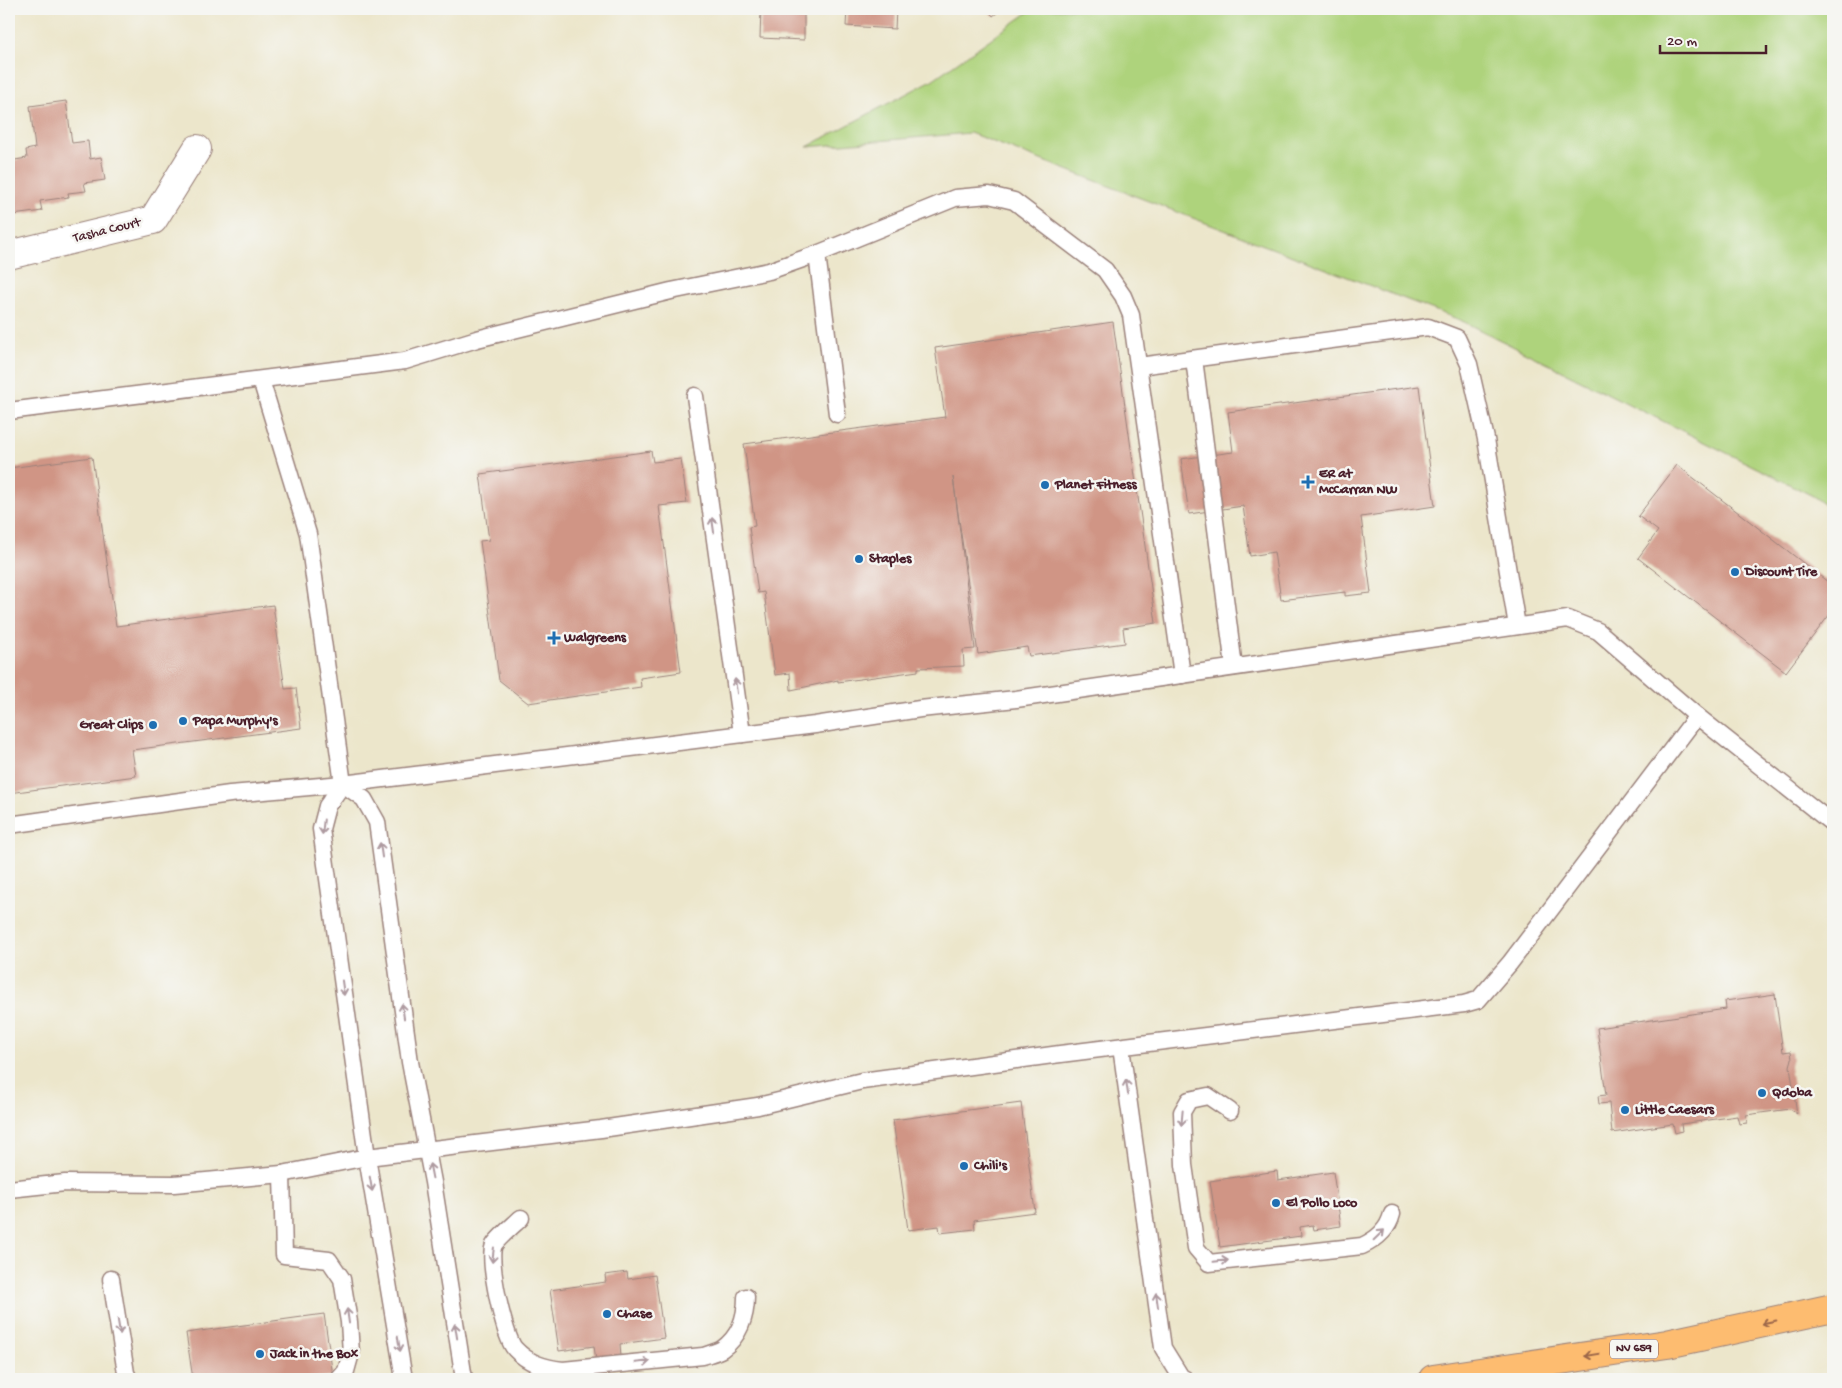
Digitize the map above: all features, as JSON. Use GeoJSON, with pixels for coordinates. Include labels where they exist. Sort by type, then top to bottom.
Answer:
{"type":"FeatureCollection","features":[{"type":"Feature","properties":{"kind":"main road","name":"NV 659"},"geometry":{"type":"LineString","coordinates":[[1433,1379],[1667,1344],[1833,1308]]}},
{"type":"Feature","properties":{"kind":"street","name":"Tasha Court"},"geometry":{"type":"LineString","coordinates":[[9,255],[153,220],[197,149]]}},
{"type":"Feature","properties":{"kind":"lane"},"geometry":{"type":"LineString","coordinates":[[9,411],[405,360],[477,339],[661,293],[769,271],[817,254],[955,198],[989,195],[1014,201],[1105,270],[1123,296],[1131,315],[1182,675]]}},
{"type":"Feature","properties":{"kind":"lane"},"geometry":{"type":"LineString","coordinates":[[817,254],[837,414]]}},
{"type":"Feature","properties":{"kind":"lane"},"geometry":{"type":"LineString","coordinates":[[1139,366],[1428,327],[1457,338],[1469,364],[1486,439],[1517,626]]}},
{"type":"Feature","properties":{"kind":"lane"},"geometry":{"type":"LineString","coordinates":[[1194,359],[1234,667]]}},
{"type":"Feature","properties":{"kind":"lane"},"geometry":{"type":"LineString","coordinates":[[261,380],[308,534],[343,784],[327,806],[321,829],[367,1157],[402,1375]]}},
{"type":"Feature","properties":{"kind":"lane"},"geometry":{"type":"LineString","coordinates":[[695,396],[742,734]]}},
{"type":"Feature","properties":{"kind":"lane"},"geometry":{"type":"LineString","coordinates":[[9,825],[230,794],[343,784],[1016,699],[1568,619],[1598,631],[1697,716],[1833,824]]}},
{"type":"Feature","properties":{"kind":"lane"},"geometry":{"type":"LineString","coordinates":[[9,1189],[65,1183],[174,1184],[282,1174],[367,1157],[426,1148],[552,1135],[758,1106],[862,1081],[1464,1004],[1478,1000],[1510,963],[1697,716]]}},
{"type":"Feature","properties":{"kind":"lane"},"geometry":{"type":"LineString","coordinates":[[343,784],[364,799],[377,822],[410,1062],[464,1379]]}},
{"type":"Feature","properties":{"kind":"lane"},"geometry":{"type":"LineString","coordinates":[[1121,1047],[1163,1348],[1181,1376],[1185,1379]]}},
{"type":"Feature","properties":{"kind":"lane"},"geometry":{"type":"LineString","coordinates":[[1230,1111],[1208,1096],[1189,1100],[1182,1112],[1184,1165],[1196,1248],[1208,1262],[1362,1246],[1374,1240],[1389,1225],[1392,1214]]}},
{"type":"Feature","properties":{"kind":"lane"},"geometry":{"type":"LineString","coordinates":[[282,1174],[284,1255],[329,1260],[342,1279],[349,1322],[351,1353],[346,1371],[339,1379]]}},
{"type":"Feature","properties":{"kind":"lane"},"geometry":{"type":"LineString","coordinates":[[521,1218],[494,1245],[491,1264],[506,1331],[514,1348],[528,1361],[546,1368],[562,1370],[703,1356],[721,1350],[734,1337],[744,1320],[746,1297]]}},
{"type":"Feature","properties":{"kind":"lane"},"geometry":{"type":"LineString","coordinates":[[111,1279],[128,1379]]}},
{"type":"Feature","properties":{"kind":"lane"},"geometry":{"type":"LineString","coordinates":[[1796,1317],[1833,1296]]}},
{"type":"Feature","properties":{"kind":"lane"},"geometry":{"type":"LineString","coordinates":[[460,1352],[476,1379]]}},
{"type":"Feature","properties":{"kind":"green space"},"geometry":{"type":"Polygon","coordinates":[[[1033,9],[1833,9],[1833,511],[1813,496],[1460,320],[970,133],[807,147],[932,80],[1033,9]]]}},
{"type":"Feature","properties":{"kind":"building"},"geometry":{"type":"Polygon","coordinates":[[[761,9],[804,9],[804,40],[760,38],[761,9]]]}},
{"type":"Feature","properties":{"kind":"building"},"geometry":{"type":"Polygon","coordinates":[[[847,9],[896,9],[895,29],[846,26],[847,9]]]}},
{"type":"Feature","properties":{"kind":"building"},"geometry":{"type":"Polygon","coordinates":[[[987,9],[1002,9],[993,16],[987,9]]]}},
{"type":"Feature","properties":{"kind":"building"},"geometry":{"type":"Polygon","coordinates":[[[66,101],[72,143],[88,141],[90,159],[101,157],[105,180],[84,183],[86,191],[68,193],[69,197],[40,201],[42,211],[13,215],[9,195],[9,161],[27,158],[26,150],[35,148],[30,106],[66,101]]]}},
{"type":"Feature","properties":{"kind":"building"},"geometry":{"type":"Polygon","coordinates":[[[1113,322],[1156,623],[1123,628],[1125,643],[1029,656],[1027,647],[978,654],[953,477],[975,649],[963,650],[964,666],[918,668],[918,671],[838,682],[838,680],[791,690],[790,673],[775,675],[764,592],[758,593],[749,527],[755,526],[744,444],[945,417],[935,348],[1113,322]]]}},
{"type":"Feature","properties":{"kind":"building","name":"ER at McCarran NW"},"geometry":{"type":"Polygon","coordinates":[[[1419,386],[1435,506],[1361,517],[1371,593],[1345,596],[1345,592],[1281,600],[1274,552],[1250,556],[1243,506],[1189,514],[1181,459],[1233,452],[1228,412],[1419,386]]]}},
{"type":"Feature","properties":{"kind":"building","name":"Walgreens"},"geometry":{"type":"Polygon","coordinates":[[[651,451],[653,462],[681,459],[687,503],[659,506],[681,672],[640,678],[641,687],[528,703],[499,680],[480,541],[489,540],[480,474],[651,451]]]}},
{"type":"Feature","properties":{"kind":"building"},"geometry":{"type":"Polygon","coordinates":[[[92,457],[116,626],[273,605],[285,689],[296,688],[301,728],[132,750],[136,776],[9,793],[9,468],[92,457]]]}},
{"type":"Feature","properties":{"kind":"building","name":"Discount Tire"},"geometry":{"type":"Polygon","coordinates":[[[1677,465],[1833,586],[1833,610],[1786,672],[1638,558],[1658,531],[1638,516],[1677,465]]]}},
{"type":"Feature","properties":{"kind":"building"},"geometry":{"type":"Polygon","coordinates":[[[1775,994],[1783,1052],[1791,1051],[1792,1059],[1790,1066],[1797,1114],[1790,1109],[1746,1115],[1747,1123],[1739,1124],[1737,1116],[1681,1124],[1682,1131],[1675,1133],[1673,1124],[1612,1133],[1609,1103],[1599,1104],[1598,1096],[1606,1095],[1597,1028],[1726,1009],[1725,1001],[1775,994]]]}},
{"type":"Feature","properties":{"kind":"building","name":"Chili's"},"geometry":{"type":"Polygon","coordinates":[[[1021,1103],[1035,1212],[974,1220],[975,1229],[940,1233],[939,1226],[908,1230],[893,1120],[1021,1103]]]}},
{"type":"Feature","properties":{"kind":"building","name":"El Pollo Loco"},"geometry":{"type":"Polygon","coordinates":[[[1277,1171],[1278,1180],[1333,1172],[1341,1226],[1314,1230],[1313,1225],[1300,1227],[1301,1236],[1220,1247],[1210,1181],[1277,1171]]]}},
{"type":"Feature","properties":{"kind":"building","name":"Chase"},"geometry":{"type":"Polygon","coordinates":[[[627,1272],[628,1279],[655,1275],[664,1338],[620,1344],[621,1357],[596,1361],[594,1346],[559,1351],[550,1290],[606,1282],[605,1275],[627,1272]]]}},
{"type":"Feature","properties":{"kind":"building","name":"Jack in the Box"},"geometry":{"type":"Polygon","coordinates":[[[324,1314],[333,1376],[308,1379],[193,1379],[186,1333],[324,1314]]]}},
{"type":"Feature","properties":{"kind":"place","name":"ER at McCarran NW"},"geometry":{"type":"Point","coordinates":[1308,482]}},
{"type":"Feature","properties":{"kind":"place","name":"Planet Fitness"},"geometry":{"type":"Point","coordinates":[1045,485]}},
{"type":"Feature","properties":{"kind":"place","name":"Staples"},"geometry":{"type":"Point","coordinates":[859,559]}},
{"type":"Feature","properties":{"kind":"place","name":"Discount Tire"},"geometry":{"type":"Point","coordinates":[1735,572]}},
{"type":"Feature","properties":{"kind":"place","name":"Walgreens"},"geometry":{"type":"Point","coordinates":[554,638]}},
{"type":"Feature","properties":{"kind":"place","name":"Papa Murphy's"},"geometry":{"type":"Point","coordinates":[183,721]}},
{"type":"Feature","properties":{"kind":"place","name":"Great Clips"},"geometry":{"type":"Point","coordinates":[153,725]}},
{"type":"Feature","properties":{"kind":"place","name":"Qdoba"},"geometry":{"type":"Point","coordinates":[1762,1093]}},
{"type":"Feature","properties":{"kind":"place","name":"Little Caesars"},"geometry":{"type":"Point","coordinates":[1625,1110]}},
{"type":"Feature","properties":{"kind":"place","name":"Chili's"},"geometry":{"type":"Point","coordinates":[964,1166]}},
{"type":"Feature","properties":{"kind":"place","name":"El Pollo Loco"},"geometry":{"type":"Point","coordinates":[1276,1203]}},
{"type":"Feature","properties":{"kind":"place","name":"Chase"},"geometry":{"type":"Point","coordinates":[607,1314]}},
{"type":"Feature","properties":{"kind":"place","name":"Jack in the Box"},"geometry":{"type":"Point","coordinates":[260,1354]}}]}
